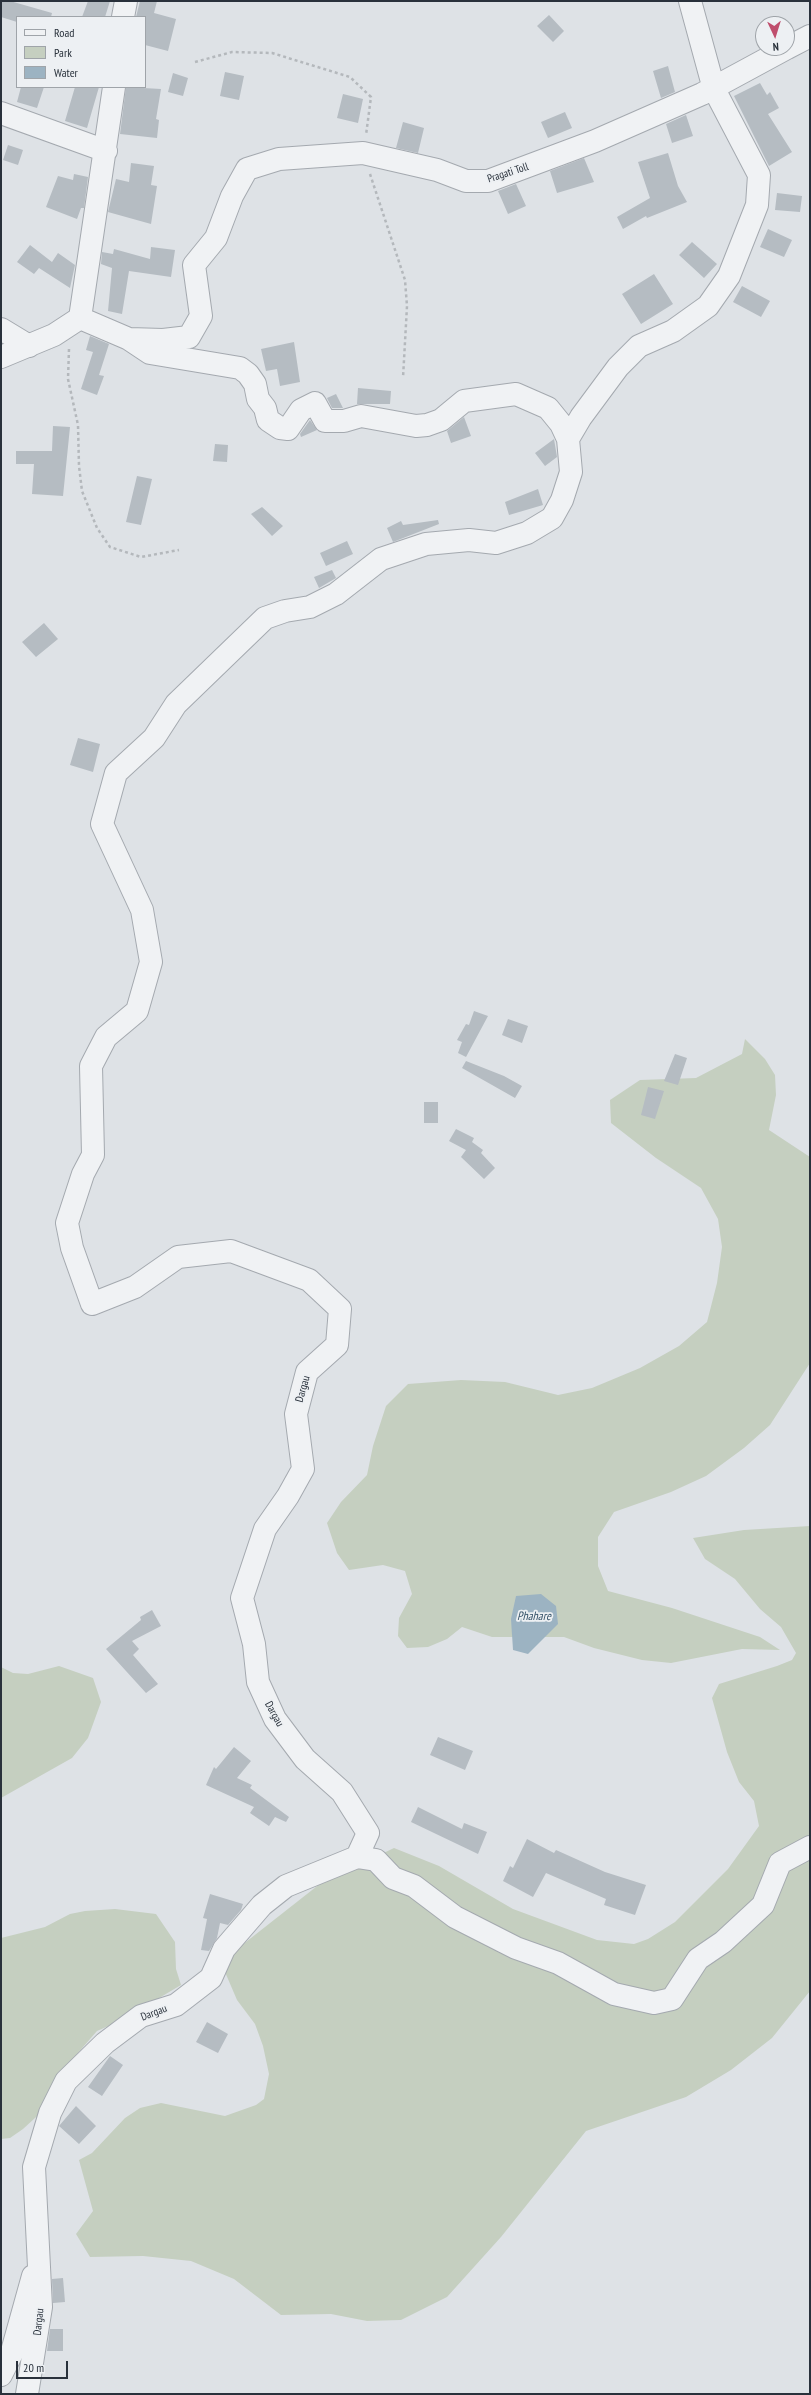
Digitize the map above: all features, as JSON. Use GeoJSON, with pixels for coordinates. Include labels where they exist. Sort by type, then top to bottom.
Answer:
{"type":"FeatureCollection","features":[{"type":"Feature","properties":{"kind":"street"},"geometry":{"type":"LineString","coordinates":[[123,16],[126,1]]}},
{"type":"Feature","properties":{"kind":"street"},"geometry":{"type":"LineString","coordinates":[[568,438],[580,417],[618,367],[639,346],[673,332],[708,306],[729,276],[758,205],[759,175],[714,89],[690,1]]}},
{"type":"Feature","properties":{"kind":"street","name":"Pragati Toll"},"geometry":{"type":"LineString","coordinates":[[795,44],[810,36]]}},
{"type":"Feature","properties":{"kind":"street","name":"Pragati Toll"},"geometry":{"type":"LineString","coordinates":[[129,339],[163,340],[189,337],[201,316],[194,265],[216,238],[232,196],[247,169],[279,159],[363,153],[437,170],[466,181],[488,181],[595,140],[714,89],[773,56]]}},
{"type":"Feature","properties":{"kind":"street"},"geometry":{"type":"LineString","coordinates":[[1,357],[54,335],[80,318],[106,151],[114,88]]}},
{"type":"Feature","properties":{"kind":"street"},"geometry":{"type":"LineString","coordinates":[[1,113],[106,151]]}},
{"type":"Feature","properties":{"kind":"street"},"geometry":{"type":"LineString","coordinates":[[80,318],[129,339],[150,353],[240,368],[248,374],[255,384],[258,399],[265,408],[268,420],[280,428],[288,429],[301,410],[315,403],[325,421],[344,421],[361,416],[416,426],[427,425],[441,420],[464,401],[516,394],[548,408],[561,424],[568,438]]}},
{"type":"Feature","properties":{"kind":"street"},"geometry":{"type":"LineString","coordinates":[[1,329],[29,346]]}},
{"type":"Feature","properties":{"kind":"street","name":"Dargau"},"geometry":{"type":"LineString","coordinates":[[27,2394],[41,2307],[34,2167],[50,2113],[66,2081],[105,2042],[141,2016],[176,2005],[211,1978],[224,1949],[262,1905],[286,1886],[358,1858],[368,1833],[342,1792],[304,1759],[274,1719],[258,1682],[254,1644],[242,1598],[265,1530],[288,1496],[303,1469],[296,1414],[307,1372],[337,1345],[340,1309],[310,1280],[231,1251],[178,1257],[135,1287],[92,1304],[72,1248],[67,1223],[83,1174],[93,1155],[91,1066],[106,1037],[136,1011],[151,962],[142,910],[102,824],[116,773],[154,738],[176,704],[265,618],[284,611],[310,607],[336,594],[381,559],[426,544],[469,540],[496,543],[527,533],[552,518],[562,500],[571,472],[568,438]]}},
{"type":"Feature","properties":{"kind":"street"},"geometry":{"type":"LineString","coordinates":[[358,1858],[376,1860],[393,1878],[414,1886],[455,1917],[516,1948],[558,1963],[614,1994],[654,2003],[672,1999],[698,1959],[724,1942],[763,1905],[780,1863],[810,1847]]}},
{"type":"Feature","properties":{"kind":"street"},"geometry":{"type":"LineString","coordinates":[[1,2375],[11,2356],[39,2255]]}},
{"type":"Feature","properties":{"kind":"path"},"geometry":{"type":"LineString","coordinates":[[80,318],[68,351],[68,379],[78,425],[79,466],[82,491],[97,528],[110,546],[141,557],[179,550]]}},
{"type":"Feature","properties":{"kind":"green space"},"geometry":{"type":"Polygon","coordinates":[[[745,1039],[765,1059],[775,1075],[776,1095],[769,1130],[810,1157],[810,1363],[770,1425],[744,1448],[706,1476],[671,1492],[614,1512],[598,1537],[598,1566],[608,1591],[672,1608],[760,1637],[780,1650],[742,1649],[671,1663],[642,1660],[594,1648],[564,1637],[492,1637],[462,1627],[447,1639],[428,1647],[407,1648],[398,1636],[399,1618],[412,1594],[405,1571],[383,1565],[349,1570],[337,1553],[327,1523],[341,1502],[367,1475],[373,1446],[386,1406],[408,1384],[461,1380],[505,1382],[558,1395],[592,1388],[640,1368],[679,1346],[707,1322],[717,1283],[722,1247],[718,1219],[701,1188],[656,1158],[611,1123],[610,1100],[640,1080],[696,1078],[742,1054],[745,1039]]]}},
{"type":"Feature","properties":{"kind":"green space"},"geometry":{"type":"Polygon","coordinates":[[[810,1526],[810,1991],[772,2038],[731,2070],[686,2097],[586,2131],[501,2237],[447,2297],[401,2320],[367,2321],[331,2314],[281,2315],[234,2279],[191,2261],[143,2256],[90,2257],[76,2234],[93,2211],[79,2160],[92,2153],[125,2118],[140,2108],[161,2103],[225,2116],[256,2105],[264,2099],[269,2074],[263,2046],[255,2024],[237,2000],[225,1972],[237,1949],[321,1883],[394,1848],[439,1866],[513,1909],[597,1940],[634,1944],[648,1939],[675,1922],[728,1869],[759,1826],[754,1801],[739,1782],[727,1752],[712,1698],[719,1684],[792,1660],[796,1653],[781,1627],[760,1609],[735,1579],[705,1559],[693,1538],[744,1530],[810,1526]]]}},
{"type":"Feature","properties":{"kind":"green space"},"geometry":{"type":"Polygon","coordinates":[[[59,1666],[93,1678],[101,1702],[88,1738],[72,1758],[1,1798],[1,1667],[13,1673],[28,1674],[59,1666]]]}},
{"type":"Feature","properties":{"kind":"green space"},"geometry":{"type":"Polygon","coordinates":[[[115,1909],[156,1914],[175,1942],[176,1969],[181,1985],[122,2020],[97,2031],[64,2069],[58,2097],[23,2129],[10,2138],[1,2139],[1,1938],[45,1927],[70,1914],[85,1911],[115,1909]]]}},
{"type":"Feature","properties":{"kind":"water","name":"Phahare"},"geometry":{"type":"Polygon","coordinates":[[[541,1594],[556,1606],[558,1624],[528,1654],[513,1650],[511,1619],[516,1596],[541,1594]]]}},
{"type":"Feature","properties":{"kind":"building"},"geometry":{"type":"Polygon","coordinates":[[[1,1],[10,1],[52,13],[51,16],[16,16],[16,22],[1,17],[1,1]]]}},
{"type":"Feature","properties":{"kind":"building"},"geometry":{"type":"Polygon","coordinates":[[[88,1],[110,1],[105,16],[82,16],[88,1]]]}},
{"type":"Feature","properties":{"kind":"building"},"geometry":{"type":"Polygon","coordinates":[[[140,1],[157,1],[154,13],[176,19],[168,51],[146,45],[146,16],[136,16],[140,1]]]}},
{"type":"Feature","properties":{"kind":"building"},"geometry":{"type":"Polygon","coordinates":[[[549,15],[564,31],[553,42],[537,26],[549,15]]]}},
{"type":"Feature","properties":{"kind":"building"},"geometry":{"type":"Polygon","coordinates":[[[668,66],[675,92],[661,98],[653,71],[668,66]]]}},
{"type":"Feature","properties":{"kind":"building"},"geometry":{"type":"Polygon","coordinates":[[[225,72],[244,76],[239,100],[220,96],[225,72]]]}},
{"type":"Feature","properties":{"kind":"building"},"geometry":{"type":"Polygon","coordinates":[[[173,73],[188,78],[183,96],[168,92],[173,73]]]}},
{"type":"Feature","properties":{"kind":"building"},"geometry":{"type":"Polygon","coordinates":[[[760,83],[767,95],[770,92],[779,108],[768,114],[792,152],[769,166],[734,96],[760,83]]]}},
{"type":"Feature","properties":{"kind":"building"},"geometry":{"type":"Polygon","coordinates":[[[21,88],[44,88],[37,108],[17,102],[21,88]]]}},
{"type":"Feature","properties":{"kind":"building"},"geometry":{"type":"Polygon","coordinates":[[[75,88],[99,88],[87,128],[65,121],[75,88]]]}},
{"type":"Feature","properties":{"kind":"building"},"geometry":{"type":"Polygon","coordinates":[[[126,88],[161,89],[156,119],[159,120],[157,138],[120,134],[126,88]]]}},
{"type":"Feature","properties":{"kind":"building"},"geometry":{"type":"Polygon","coordinates":[[[343,94],[363,99],[358,123],[337,118],[343,94]]]}},
{"type":"Feature","properties":{"kind":"building"},"geometry":{"type":"Polygon","coordinates":[[[565,112],[572,128],[548,138],[541,122],[565,112]]]}},
{"type":"Feature","properties":{"kind":"building"},"geometry":{"type":"Polygon","coordinates":[[[686,115],[693,136],[672,143],[666,124],[686,115]]]}},
{"type":"Feature","properties":{"kind":"building"},"geometry":{"type":"Polygon","coordinates":[[[403,122],[424,128],[418,153],[396,148],[403,122]]]}},
{"type":"Feature","properties":{"kind":"building"},"geometry":{"type":"Polygon","coordinates":[[[8,145],[23,150],[18,165],[3,160],[8,145]]]}},
{"type":"Feature","properties":{"kind":"building"},"geometry":{"type":"Polygon","coordinates":[[[668,153],[678,186],[687,202],[647,218],[646,216],[623,229],[617,217],[650,198],[638,162],[668,153]]]}},
{"type":"Feature","properties":{"kind":"building"},"geometry":{"type":"Polygon","coordinates":[[[584,158],[594,182],[557,193],[550,171],[584,158]]]}},
{"type":"Feature","properties":{"kind":"building"},"geometry":{"type":"Polygon","coordinates":[[[131,163],[154,166],[151,185],[157,186],[151,224],[108,212],[116,179],[129,182],[131,163]]]}},
{"type":"Feature","properties":{"kind":"building"},"geometry":{"type":"Polygon","coordinates":[[[74,174],[88,177],[84,208],[81,208],[77,219],[46,207],[58,176],[73,180],[74,174]]]}},
{"type":"Feature","properties":{"kind":"building"},"geometry":{"type":"Polygon","coordinates":[[[516,184],[526,206],[508,214],[498,191],[516,184]]]}},
{"type":"Feature","properties":{"kind":"building"},"geometry":{"type":"Polygon","coordinates":[[[777,193],[802,196],[800,212],[775,210],[777,193]]]}},
{"type":"Feature","properties":{"kind":"building"},"geometry":{"type":"Polygon","coordinates":[[[768,229],[792,240],[784,257],[760,247],[768,229]]]}},
{"type":"Feature","properties":{"kind":"building"},"geometry":{"type":"Polygon","coordinates":[[[692,242],[717,264],[704,278],[679,255],[692,242]]]}},
{"type":"Feature","properties":{"kind":"building"},"geometry":{"type":"Polygon","coordinates":[[[30,245],[52,262],[58,253],[75,265],[70,288],[39,268],[34,274],[17,262],[30,245]]]}},
{"type":"Feature","properties":{"kind":"building"},"geometry":{"type":"Polygon","coordinates":[[[151,247],[175,250],[171,277],[129,271],[122,314],[108,311],[112,268],[101,264],[102,252],[113,254],[114,249],[150,259],[151,247]]]}},
{"type":"Feature","properties":{"kind":"building"},"geometry":{"type":"Polygon","coordinates":[[[654,274],[673,304],[641,324],[622,294],[654,274]]]}},
{"type":"Feature","properties":{"kind":"building"},"geometry":{"type":"Polygon","coordinates":[[[742,286],[770,301],[761,317],[733,302],[742,286]]]}},
{"type":"Feature","properties":{"kind":"building"},"geometry":{"type":"Polygon","coordinates":[[[90,336],[109,344],[99,375],[104,376],[97,395],[81,389],[93,352],[86,350],[90,336]]]}},
{"type":"Feature","properties":{"kind":"building"},"geometry":{"type":"Polygon","coordinates":[[[294,342],[300,382],[280,386],[277,369],[266,371],[261,349],[294,342]]]}},
{"type":"Feature","properties":{"kind":"building"},"geometry":{"type":"Polygon","coordinates":[[[358,388],[391,391],[390,404],[357,404],[358,388]]]}},
{"type":"Feature","properties":{"kind":"building"},"geometry":{"type":"Polygon","coordinates":[[[336,394],[343,408],[332,408],[327,398],[336,394]]]}},
{"type":"Feature","properties":{"kind":"building"},"geometry":{"type":"Polygon","coordinates":[[[464,417],[471,436],[451,443],[447,431],[464,417]]]}},
{"type":"Feature","properties":{"kind":"building"},"geometry":{"type":"Polygon","coordinates":[[[310,420],[317,430],[301,437],[300,434],[310,420]]]}},
{"type":"Feature","properties":{"kind":"building"},"geometry":{"type":"Polygon","coordinates":[[[53,426],[70,427],[63,496],[32,494],[34,464],[16,464],[16,451],[52,451],[53,426]]]}},
{"type":"Feature","properties":{"kind":"building"},"geometry":{"type":"Polygon","coordinates":[[[554,439],[557,457],[545,466],[535,453],[554,439]]]}},
{"type":"Feature","properties":{"kind":"building"},"geometry":{"type":"Polygon","coordinates":[[[215,444],[228,445],[227,462],[213,461],[215,444]]]}},
{"type":"Feature","properties":{"kind":"building"},"geometry":{"type":"Polygon","coordinates":[[[137,476],[152,479],[141,525],[126,522],[137,476]]]}},
{"type":"Feature","properties":{"kind":"building"},"geometry":{"type":"Polygon","coordinates":[[[538,489],[543,505],[509,515],[505,502],[538,489]]]}},
{"type":"Feature","properties":{"kind":"building"},"geometry":{"type":"Polygon","coordinates":[[[262,507],[283,526],[272,536],[251,514],[262,507]]]}},
{"type":"Feature","properties":{"kind":"building"},"geometry":{"type":"Polygon","coordinates":[[[438,520],[439,524],[393,542],[387,528],[401,521],[403,525],[438,520]]]}},
{"type":"Feature","properties":{"kind":"building"},"geometry":{"type":"Polygon","coordinates":[[[347,541],[353,554],[326,566],[320,553],[347,541]]]}},
{"type":"Feature","properties":{"kind":"building"},"geometry":{"type":"Polygon","coordinates":[[[332,570],[336,578],[319,588],[314,577],[332,570]]]}},
{"type":"Feature","properties":{"kind":"building"},"geometry":{"type":"Polygon","coordinates":[[[44,623],[58,639],[36,657],[22,642],[44,623]]]}},
{"type":"Feature","properties":{"kind":"building"},"geometry":{"type":"Polygon","coordinates":[[[78,738],[100,744],[93,772],[70,765],[78,738]]]}},
{"type":"Feature","properties":{"kind":"building"},"geometry":{"type":"Polygon","coordinates":[[[474,1011],[488,1016],[466,1057],[458,1053],[462,1042],[457,1040],[466,1024],[469,1025],[474,1011]]]}},
{"type":"Feature","properties":{"kind":"building"},"geometry":{"type":"Polygon","coordinates":[[[508,1019],[528,1026],[522,1043],[502,1035],[508,1019]]]}},
{"type":"Feature","properties":{"kind":"building"},"geometry":{"type":"Polygon","coordinates":[[[675,1054],[687,1058],[678,1085],[664,1081],[675,1054]]]}},
{"type":"Feature","properties":{"kind":"building"},"geometry":{"type":"Polygon","coordinates":[[[466,1061],[504,1076],[522,1086],[515,1098],[462,1068],[466,1061]]]}},
{"type":"Feature","properties":{"kind":"building"},"geometry":{"type":"Polygon","coordinates":[[[648,1087],[664,1091],[655,1119],[641,1115],[648,1087]]]}},
{"type":"Feature","properties":{"kind":"building"},"geometry":{"type":"Polygon","coordinates":[[[424,1102],[438,1102],[438,1123],[424,1123],[424,1102]]]}},
{"type":"Feature","properties":{"kind":"building"},"geometry":{"type":"Polygon","coordinates":[[[456,1129],[474,1138],[472,1142],[483,1150],[481,1153],[495,1168],[484,1179],[461,1157],[466,1150],[449,1141],[456,1129]]]}},
{"type":"Feature","properties":{"kind":"building"},"geometry":{"type":"Polygon","coordinates":[[[152,1610],[161,1626],[132,1641],[139,1649],[133,1655],[158,1684],[146,1693],[106,1649],[141,1620],[140,1617],[152,1610]]]}},
{"type":"Feature","properties":{"kind":"building"},"geometry":{"type":"Polygon","coordinates":[[[438,1737],[473,1751],[465,1770],[430,1755],[438,1737]]]}},
{"type":"Feature","properties":{"kind":"building"},"geometry":{"type":"Polygon","coordinates":[[[234,1747],[251,1761],[237,1778],[252,1785],[250,1788],[289,1817],[286,1822],[275,1817],[269,1826],[250,1813],[254,1807],[206,1785],[214,1767],[216,1769],[234,1747]]]}},
{"type":"Feature","properties":{"kind":"building"},"geometry":{"type":"Polygon","coordinates":[[[418,1807],[462,1829],[464,1823],[487,1832],[478,1854],[411,1822],[418,1807]]]}},
{"type":"Feature","properties":{"kind":"building"},"geometry":{"type":"Polygon","coordinates":[[[527,1839],[554,1853],[556,1850],[605,1872],[646,1885],[635,1915],[604,1905],[606,1899],[546,1873],[533,1897],[503,1881],[510,1866],[513,1868],[527,1839]]]}},
{"type":"Feature","properties":{"kind":"building"},"geometry":{"type":"Polygon","coordinates":[[[210,1894],[243,1904],[241,1910],[228,1925],[220,1923],[217,1938],[209,1951],[201,1950],[207,1919],[203,1918],[210,1894]]]}},
{"type":"Feature","properties":{"kind":"building"},"geometry":{"type":"Polygon","coordinates":[[[207,2022],[228,2034],[218,2053],[196,2042],[207,2022]]]}},
{"type":"Feature","properties":{"kind":"building"},"geometry":{"type":"Polygon","coordinates":[[[110,2056],[123,2065],[102,2096],[88,2087],[110,2056]]]}},
{"type":"Feature","properties":{"kind":"building"},"geometry":{"type":"Polygon","coordinates":[[[76,2106],[96,2126],[79,2144],[59,2126],[76,2106]]]}},
{"type":"Feature","properties":{"kind":"building"},"geometry":{"type":"Polygon","coordinates":[[[63,2278],[65,2302],[53,2303],[52,2279],[63,2278]]]}},
{"type":"Feature","properties":{"kind":"building"},"geometry":{"type":"Polygon","coordinates":[[[50,2329],[63,2329],[63,2351],[47,2351],[50,2329]]]}}]}
